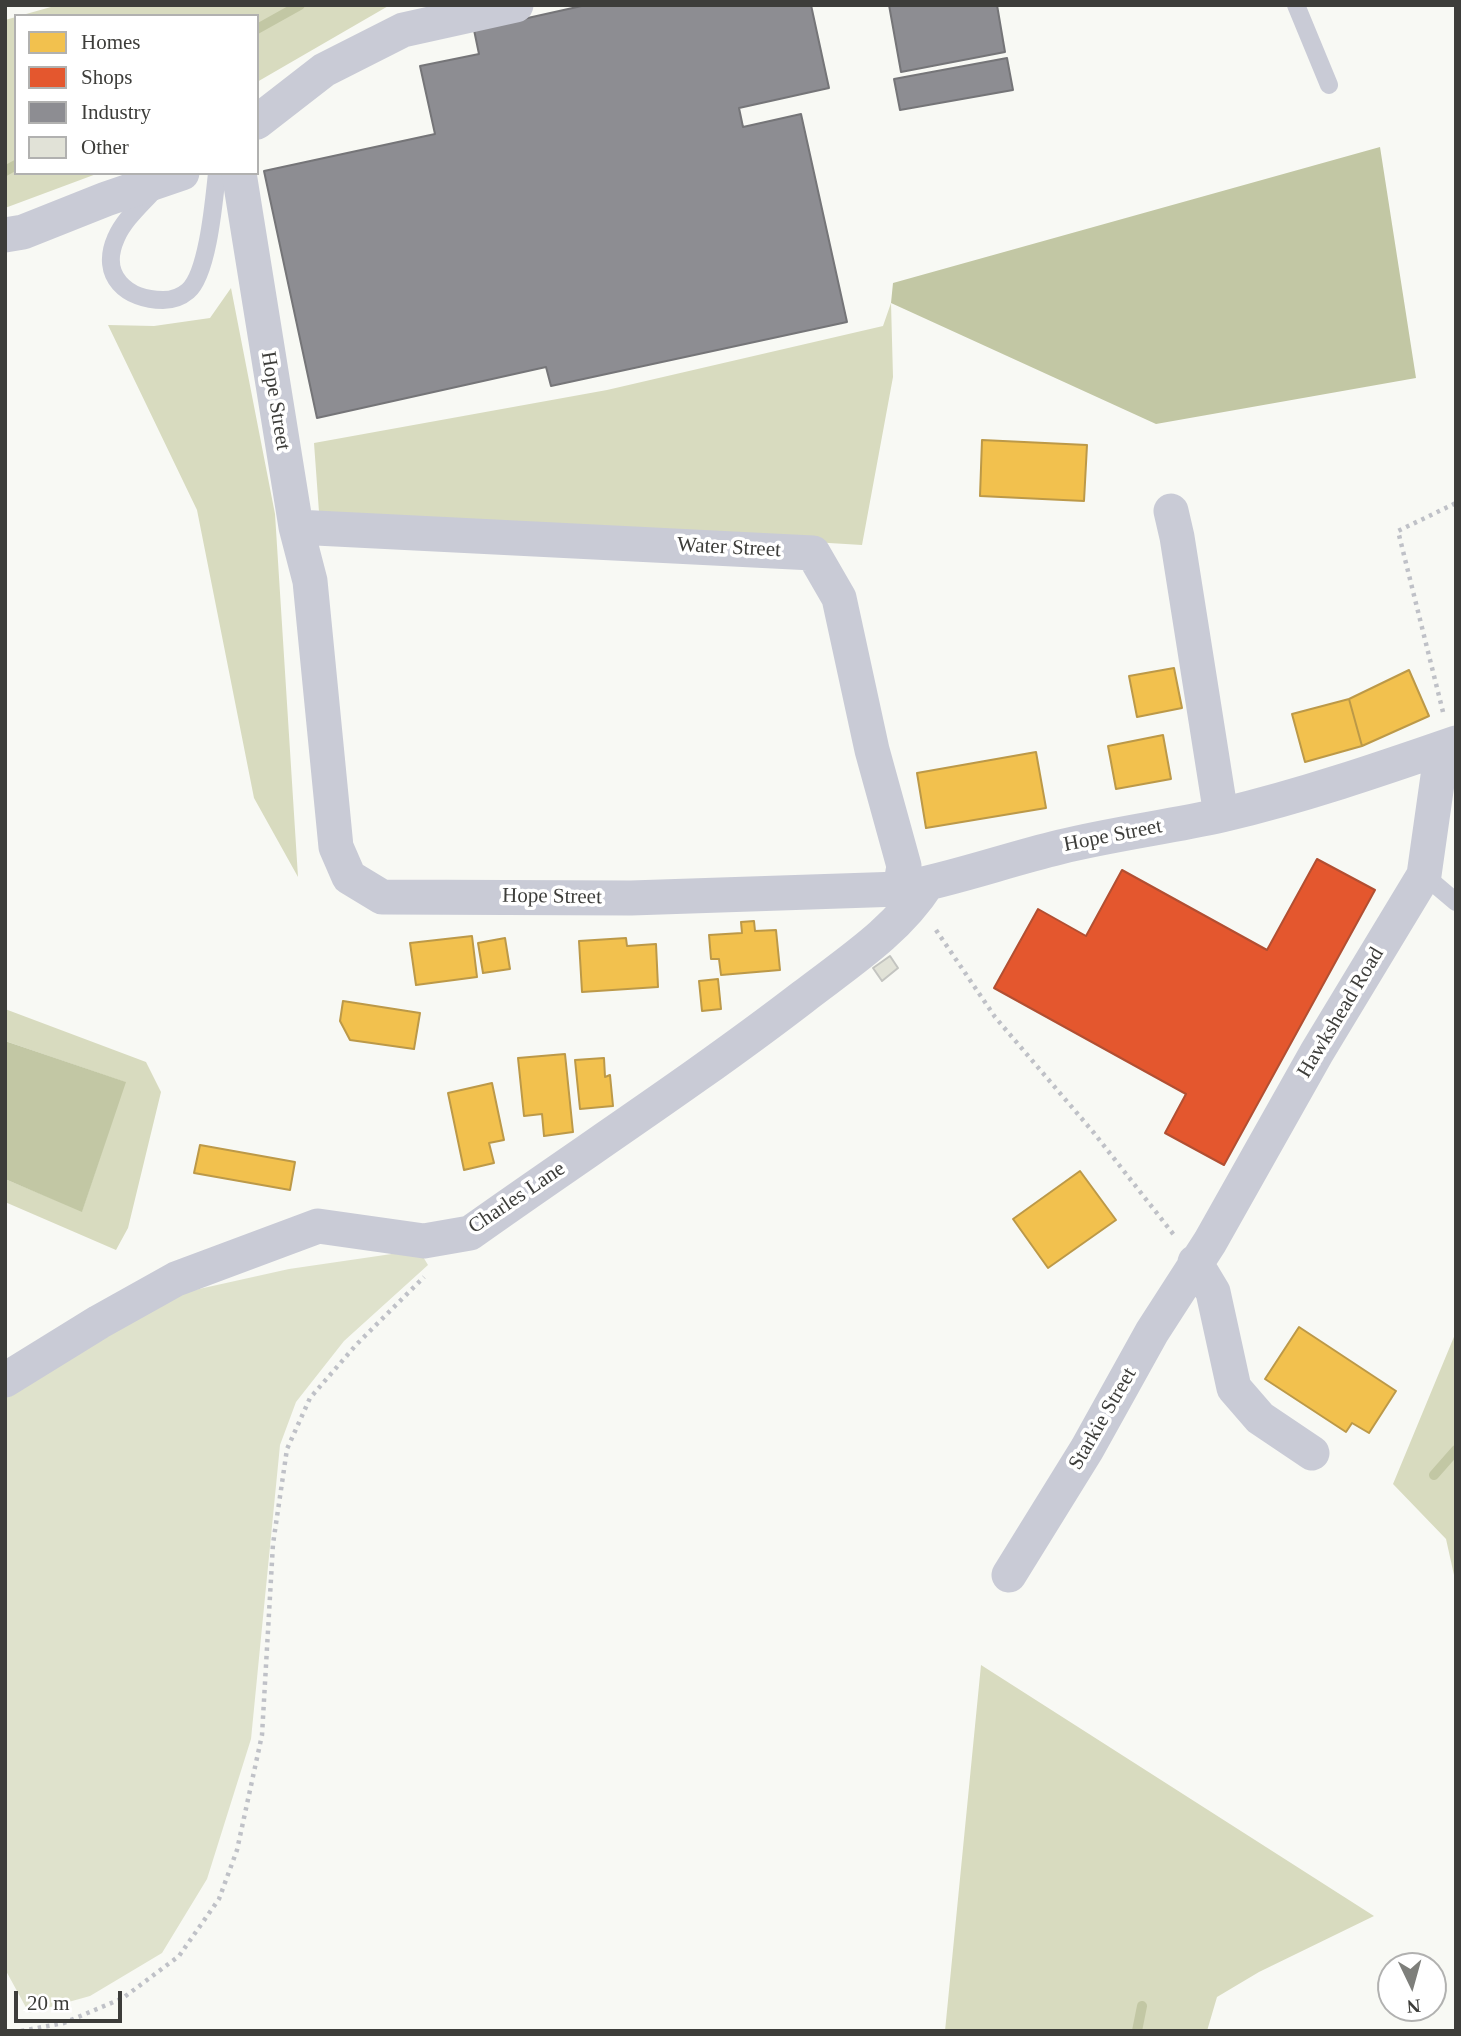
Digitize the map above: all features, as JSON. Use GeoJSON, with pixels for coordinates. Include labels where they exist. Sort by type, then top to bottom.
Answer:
{"type":"FeatureCollection","features":[{"type":"Feature","properties":{"kind":"street"},"geometry":{"type":"LineString","coordinates":[[259,120],[324,70],[403,30],[516,5]]}},
{"type":"Feature","properties":{"kind":"street","name":"Hope Street"},"geometry":{"type":"LineString","coordinates":[[239,175],[296,527],[310,581],[336,847],[349,877],[382,897],[631,898],[915,891],[999,862],[1063,846],[1221,815],[1330,786],[1448,737]]}},
{"type":"Feature","properties":{"kind":"street"},"geometry":{"type":"LineString","coordinates":[[5,235],[23,232],[106,199],[172,177]]}},
{"type":"Feature","properties":{"kind":"street"},"geometry":{"type":"LineString","coordinates":[[1171,511],[1221,815]]}},
{"type":"Feature","properties":{"kind":"street","name":"Water Street"},"geometry":{"type":"LineString","coordinates":[[296,527],[813,553],[839,598],[872,750],[904,866],[915,891]]}},
{"type":"Feature","properties":{"kind":"street","name":"Hawkshead Road"},"geometry":{"type":"LineString","coordinates":[[1195,1262],[1210,1242],[1317,1052],[1424,875],[1448,737]]}},
{"type":"Feature","properties":{"kind":"street","name":"Charles Lane"},"geometry":{"type":"LineString","coordinates":[[5,1380],[99,1322],[176,1279],[318,1226],[424,1241],[470,1233],[737,1048],[870,946],[915,891]]}},
{"type":"Feature","properties":{"kind":"street"},"geometry":{"type":"LineString","coordinates":[[1195,1262],[1213,1292],[1234,1388],[1260,1418],[1312,1453]]}},
{"type":"Feature","properties":{"kind":"street","name":"Starkie Street"},"geometry":{"type":"LineString","coordinates":[[1009,1575],[1087,1449],[1152,1332],[1195,1262]]}},
{"type":"Feature","properties":{"kind":"lane"},"geometry":{"type":"LineString","coordinates":[[1296,5],[1329,85]]}},
{"type":"Feature","properties":{"kind":"lane"},"geometry":{"type":"LineString","coordinates":[[172,177],[116,238],[111,260],[114,277],[129,293],[150,300],[172,299],[188,291],[200,274],[214,207],[217,175]]}},
{"type":"Feature","properties":{"kind":"lane"},"geometry":{"type":"LineString","coordinates":[[1424,875],[1456,902]]}},
{"type":"Feature","properties":{"kind":"path"},"geometry":{"type":"LineString","coordinates":[[1448,737],[1398,531],[1456,503]]}},
{"type":"Feature","properties":{"kind":"path"},"geometry":{"type":"LineString","coordinates":[[915,891],[995,1017],[1094,1133],[1195,1262]]}},
{"type":"Feature","properties":{"kind":"path"},"geometry":{"type":"LineString","coordinates":[[21,2031],[64,2023],[124,1998],[179,1956],[219,1899],[237,1850],[262,1735],[273,1544],[287,1448],[310,1398],[356,1345],[426,1275]]}},
{"type":"Feature","properties":{"kind":"shaded area"},"geometry":{"type":"Polygon","coordinates":[[[58,5],[390,5],[259,81],[259,14],[26,14],[58,5]]]}},
{"type":"Feature","properties":{"kind":"shaded area"},"geometry":{"type":"Polygon","coordinates":[[[14,18],[14,175],[94,175],[5,208],[5,20],[14,18]]]}},
{"type":"Feature","properties":{"kind":"shaded area"},"geometry":{"type":"Polygon","coordinates":[[[1380,147],[1416,378],[1156,424],[891,303],[893,283],[1380,147]]]}},
{"type":"Feature","properties":{"kind":"shaded area"},"geometry":{"type":"Polygon","coordinates":[[[231,288],[275,514],[298,877],[254,798],[197,510],[108,325],[154,326],[210,318],[231,288]]]}},
{"type":"Feature","properties":{"kind":"shaded area"},"geometry":{"type":"Polygon","coordinates":[[[891,303],[893,377],[862,545],[319,512],[314,443],[607,390],[883,326],[891,303]]]}},
{"type":"Feature","properties":{"kind":"shaded area"},"geometry":{"type":"Polygon","coordinates":[[[5,1009],[146,1062],[161,1092],[128,1228],[116,1250],[5,1202],[5,1179],[82,1211],[125,1082],[5,1041],[5,1009]]]}},
{"type":"Feature","properties":{"kind":"shaded area"},"geometry":{"type":"Polygon","coordinates":[[[5,1041],[126,1082],[82,1212],[5,1179],[5,1041]]]}},
{"type":"Feature","properties":{"kind":"shaded area"},"geometry":{"type":"Polygon","coordinates":[[[419,1250],[428,1265],[344,1341],[296,1402],[280,1445],[251,1739],[207,1879],[162,1953],[90,1996],[29,2013],[5,1969],[5,1394],[181,1293],[289,1269],[419,1250]]]}},
{"type":"Feature","properties":{"kind":"shaded area"},"geometry":{"type":"Polygon","coordinates":[[[1456,1332],[1456,1584],[1446,1539],[1393,1484],[1456,1332]]]}},
{"type":"Feature","properties":{"kind":"shaded area"},"geometry":{"type":"Polygon","coordinates":[[[981,1665],[1374,1916],[1259,1972],[1217,1997],[1207,2031],[945,2031],[981,1665]]]}},
{"type":"Feature","properties":{"kind":"building: Homes"},"geometry":{"type":"Polygon","coordinates":[[[982,440],[1087,445],[1084,501],[980,496],[982,440]]]}},
{"type":"Feature","properties":{"kind":"building: Homes"},"geometry":{"type":"Polygon","coordinates":[[[1174,668],[1182,708],[1137,717],[1129,676],[1174,668]]]}},
{"type":"Feature","properties":{"kind":"building: Homes"},"geometry":{"type":"Polygon","coordinates":[[[1409,670],[1429,716],[1362,746],[1349,699],[1409,670]]]}},
{"type":"Feature","properties":{"kind":"building: Homes"},"geometry":{"type":"Polygon","coordinates":[[[1349,699],[1362,746],[1305,762],[1292,714],[1349,699]]]}},
{"type":"Feature","properties":{"kind":"building: Homes"},"geometry":{"type":"Polygon","coordinates":[[[1163,735],[1171,779],[1116,789],[1108,746],[1163,735]]]}},
{"type":"Feature","properties":{"kind":"building: Homes"},"geometry":{"type":"Polygon","coordinates":[[[1036,752],[1046,808],[926,828],[917,773],[1036,752]]]}},
{"type":"Feature","properties":{"kind":"building: Homes"},"geometry":{"type":"Polygon","coordinates":[[[754,921],[755,931],[776,930],[780,970],[721,975],[719,959],[711,959],[709,935],[742,933],[741,922],[754,921]]]}},
{"type":"Feature","properties":{"kind":"building: Homes"},"geometry":{"type":"Polygon","coordinates":[[[472,936],[477,977],[416,985],[410,943],[472,936]]]}},
{"type":"Feature","properties":{"kind":"building: Homes"},"geometry":{"type":"Polygon","coordinates":[[[505,938],[510,969],[483,973],[478,943],[505,938]]]}},
{"type":"Feature","properties":{"kind":"building: Homes"},"geometry":{"type":"Polygon","coordinates":[[[626,938],[627,946],[656,944],[658,987],[582,992],[579,941],[626,938]]]}},
{"type":"Feature","properties":{"kind":"building: Homes"},"geometry":{"type":"Polygon","coordinates":[[[718,979],[721,1009],[702,1011],[699,981],[718,979]]]}},
{"type":"Feature","properties":{"kind":"building: Homes"},"geometry":{"type":"Polygon","coordinates":[[[343,1001],[420,1013],[414,1049],[350,1040],[340,1021],[343,1001]]]}},
{"type":"Feature","properties":{"kind":"building: Homes"},"geometry":{"type":"Polygon","coordinates":[[[565,1054],[573,1132],[544,1136],[542,1114],[524,1116],[518,1058],[565,1054]]]}},
{"type":"Feature","properties":{"kind":"building: Homes"},"geometry":{"type":"Polygon","coordinates":[[[604,1058],[605,1077],[610,1075],[613,1106],[580,1109],[575,1060],[604,1058]]]}},
{"type":"Feature","properties":{"kind":"building: Homes"},"geometry":{"type":"Polygon","coordinates":[[[492,1083],[504,1140],[489,1143],[494,1163],[464,1170],[448,1093],[492,1083]]]}},
{"type":"Feature","properties":{"kind":"building: Homes"},"geometry":{"type":"Polygon","coordinates":[[[200,1145],[295,1162],[290,1190],[194,1173],[200,1145]]]}},
{"type":"Feature","properties":{"kind":"building: Homes"},"geometry":{"type":"Polygon","coordinates":[[[1080,1171],[1116,1220],[1048,1268],[1013,1219],[1080,1171]]]}},
{"type":"Feature","properties":{"kind":"building: Homes"},"geometry":{"type":"Polygon","coordinates":[[[1299,1327],[1396,1391],[1369,1433],[1352,1423],[1346,1432],[1265,1379],[1299,1327]]]}},
{"type":"Feature","properties":{"kind":"building: Shops"},"geometry":{"type":"Polygon","coordinates":[[[1317,859],[1375,890],[1224,1165],[1165,1133],[1186,1094],[994,988],[1038,909],[1086,936],[1122,870],[1267,950],[1317,859]]]}},
{"type":"Feature","properties":{"kind":"building: Industry"},"geometry":{"type":"Polygon","coordinates":[[[586,5],[811,5],[829,88],[739,108],[743,127],[801,114],[847,322],[551,386],[546,367],[317,418],[264,171],[435,134],[420,66],[479,54],[474,30],[586,5]]]}},
{"type":"Feature","properties":{"kind":"building: Industry"},"geometry":{"type":"Polygon","coordinates":[[[889,5],[997,5],[1005,52],[901,72],[889,5]]]}},
{"type":"Feature","properties":{"kind":"building: Industry"},"geometry":{"type":"Polygon","coordinates":[[[1007,58],[1013,90],[900,110],[894,79],[1007,58]]]}},
{"type":"Feature","properties":{"kind":"building: Other"},"geometry":{"type":"Polygon","coordinates":[[[890,956],[898,968],[882,981],[873,968],[890,956]]]}},
{"type":"Feature","properties":{"kind":"waterway"},"geometry":{"type":"LineString","coordinates":[[259,28],[300,5]]}},
{"type":"Feature","properties":{"kind":"waterway"},"geometry":{"type":"LineString","coordinates":[[5,171],[14,166]]}},
{"type":"Feature","properties":{"kind":"waterway"},"geometry":{"type":"LineString","coordinates":[[1434,1475],[1456,1450]]}},
{"type":"Feature","properties":{"kind":"waterway"},"geometry":{"type":"LineString","coordinates":[[1137,2031],[1142,2006]]}}]}
